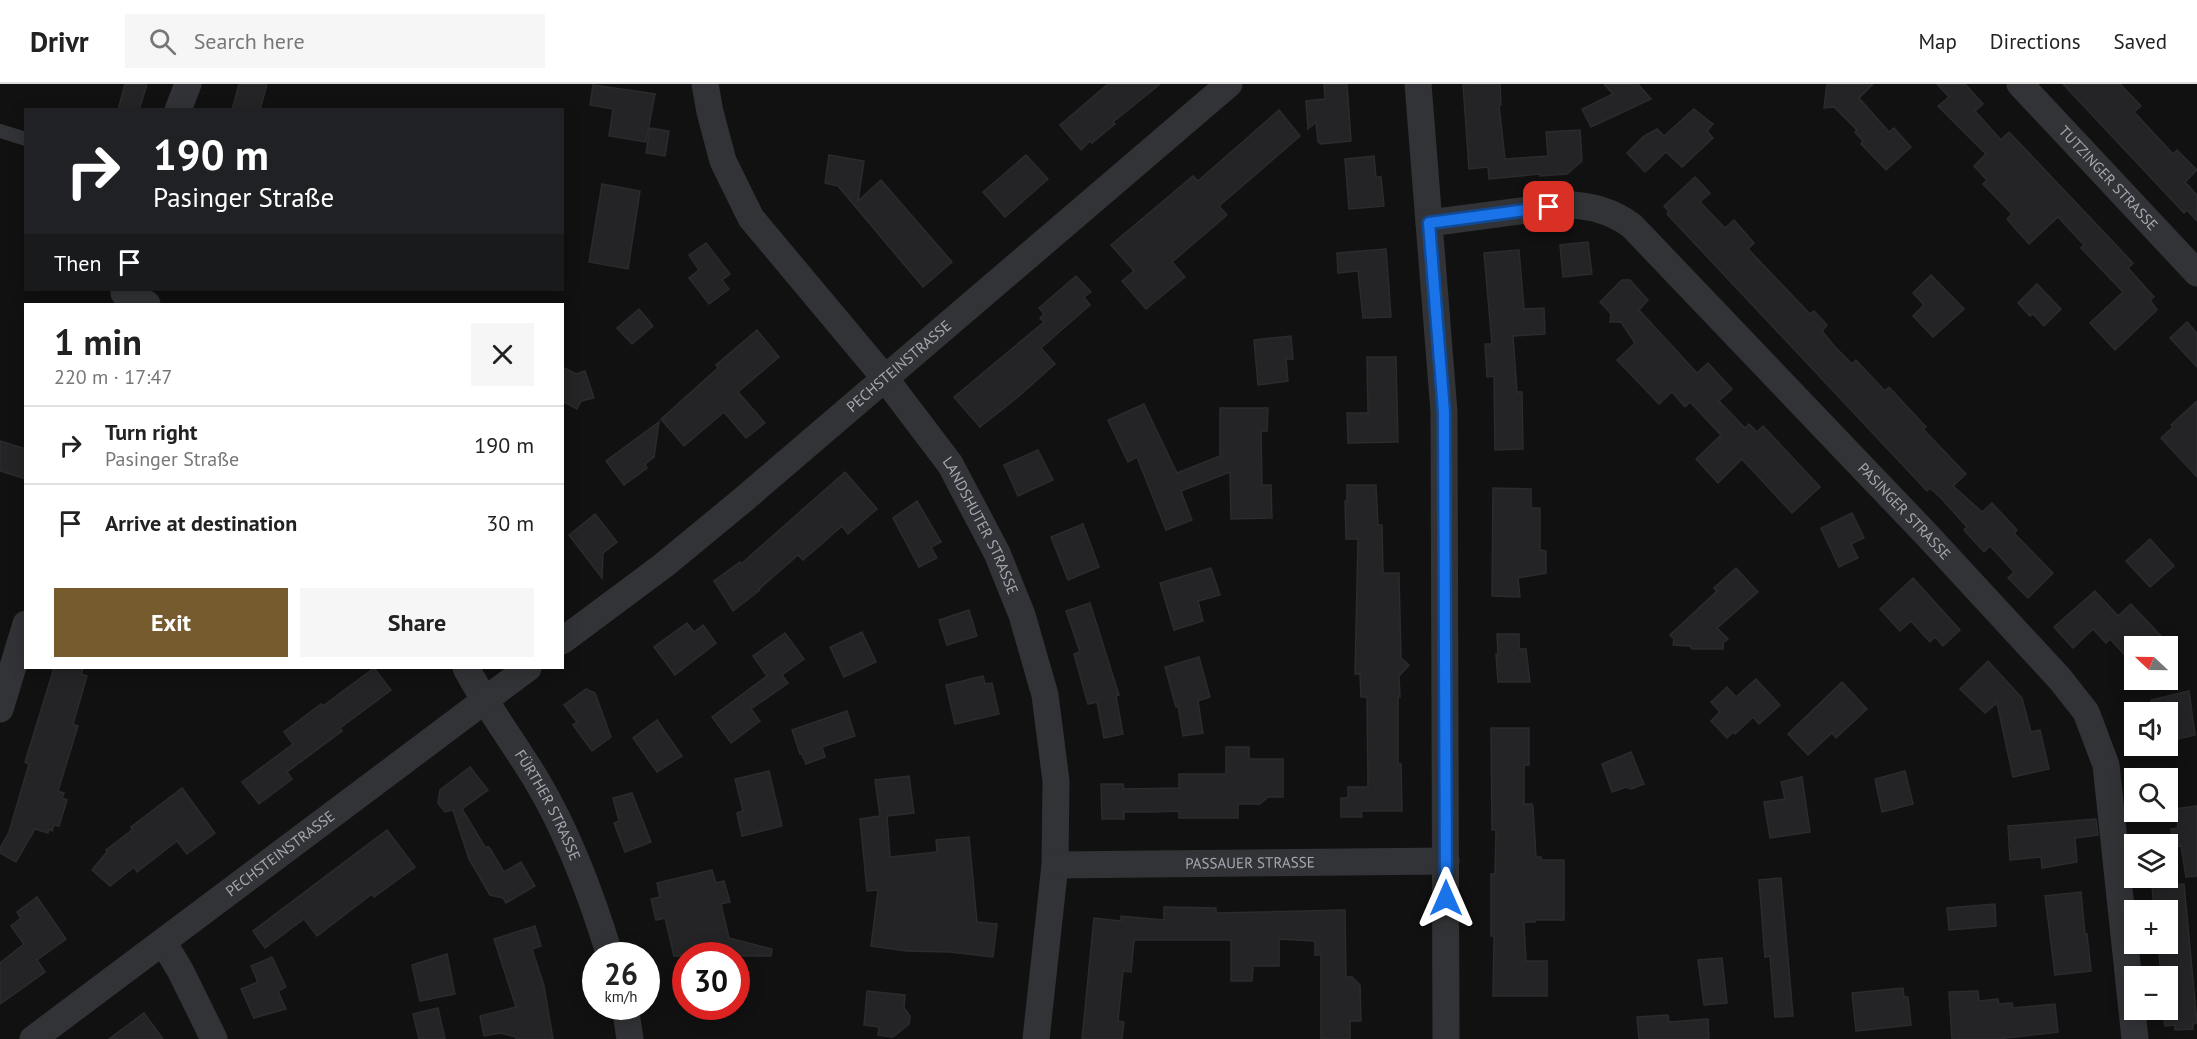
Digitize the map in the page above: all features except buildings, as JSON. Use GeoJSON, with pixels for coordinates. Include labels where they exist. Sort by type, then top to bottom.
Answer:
{"type":"FeatureCollection","features":[{"type":"Feature","properties":{"kind":"street"},"geometry":{"type":"LineString","coordinates":[[179,108],[188,84]]}},
{"type":"Feature","properties":{"kind":"street","name":"LANDSHUTER STRASSE"},"geometry":{"type":"LineString","coordinates":[[705,84],[723,161],[752,218],[884,377],[950,464],[997,553],[1022,615],[1045,695],[1056,781],[1055,865],[1036,1039]]}},
{"type":"Feature","properties":{"kind":"street","name":"PECHSTEINSTRASSE"},"geometry":{"type":"LineString","coordinates":[[564,640],[664,565],[744,499],[1229,84]]}},
{"type":"Feature","properties":{"kind":"street"},"geometry":{"type":"LineString","coordinates":[[1418,84],[1444,412],[1446,1039]]}},
{"type":"Feature","properties":{"kind":"street","name":"TUTZINGER STRASSE"},"geometry":{"type":"LineString","coordinates":[[2020,84],[2197,273]]}},
{"type":"Feature","properties":{"kind":"street","name":"PASINGER STRASSE"},"geometry":{"type":"LineString","coordinates":[[1429,223],[1533,208],[1580,205],[1608,212],[1632,226],[1908,514],[2060,679],[2086,712],[2106,765],[2135,1039]]}},
{"type":"Feature","properties":{"kind":"street"},"geometry":{"type":"LineString","coordinates":[[0,709],[24,631]]}},
{"type":"Feature","properties":{"kind":"street","name":"FÜRTHER STRASSE"},"geometry":{"type":"LineString","coordinates":[[467,669],[537,782],[565,836],[606,942]]}},
{"type":"Feature","properties":{"kind":"street","name":"PECHSTEINSTRASSE"},"geometry":{"type":"LineString","coordinates":[[33,1039],[527,669]]}},
{"type":"Feature","properties":{"kind":"street","name":"PASSAUER STRASSE"},"geometry":{"type":"LineString","coordinates":[[1055,865],[1446,861]]}},
{"type":"Feature","properties":{"kind":"street"},"geometry":{"type":"LineString","coordinates":[[163,942],[180,970],[214,1039]]}},
{"type":"Feature","properties":{"kind":"street"},"geometry":{"type":"LineString","coordinates":[[627,1020],[630,1039]]}},
{"type":"Feature","properties":{"kind":"lane"},"geometry":{"type":"LineString","coordinates":[[0,131],[24,138]]}},
{"type":"Feature","properties":{"kind":"route"},"geometry":{"type":"LineString","coordinates":[[1446,898],[1444,412],[1429,223],[1549,207]]}}]}
